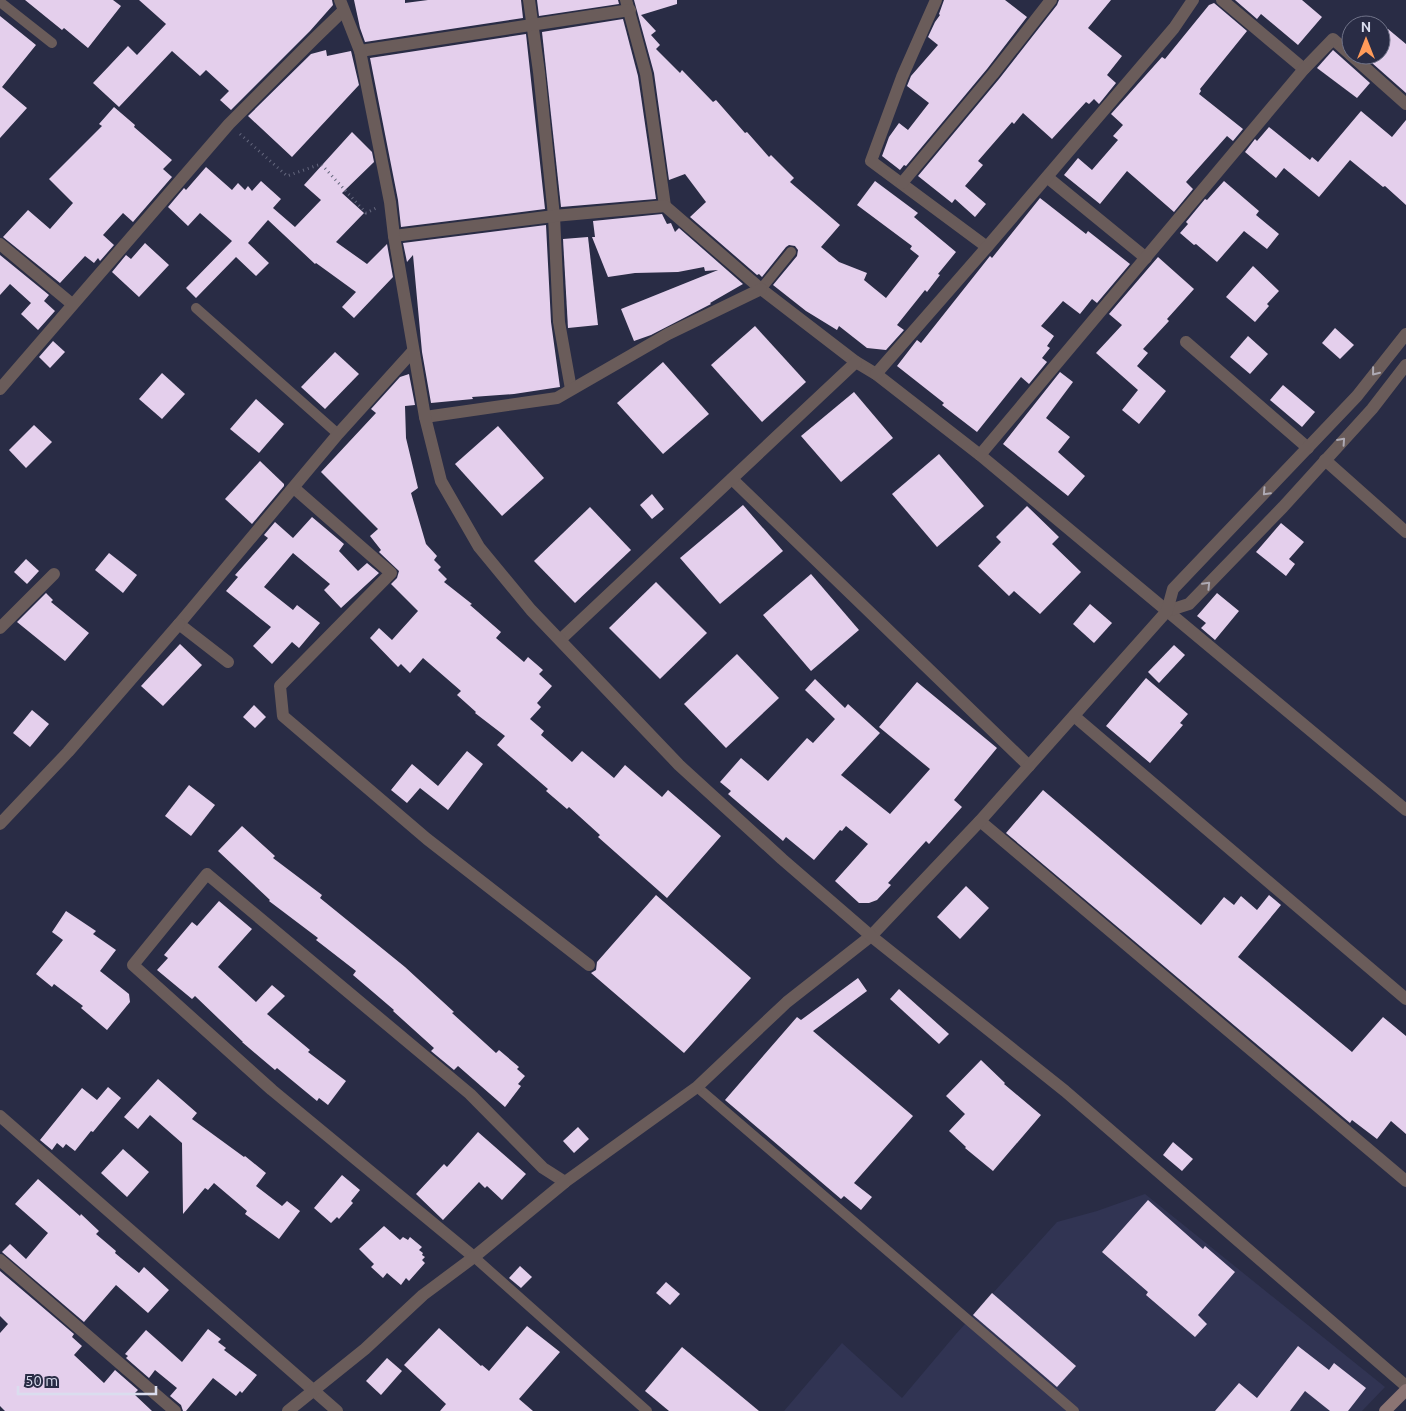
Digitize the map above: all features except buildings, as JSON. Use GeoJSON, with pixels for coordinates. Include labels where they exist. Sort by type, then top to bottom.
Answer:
{"type":"FeatureCollection","features":[{"type":"Feature","properties":{"kind":"main road"},"geometry":{"type":"LineString","coordinates":[[1385,1411],[1406,1388]]}},
{"type":"Feature","properties":{"kind":"street"},"geometry":{"type":"LineString","coordinates":[[529,0],[539,72],[554,216],[559,322],[571,389]]}},
{"type":"Feature","properties":{"kind":"street"},"geometry":{"type":"LineString","coordinates":[[936,0],[902,77],[871,161],[988,247]]}},
{"type":"Feature","properties":{"kind":"street"},"geometry":{"type":"LineString","coordinates":[[902,183],[993,74],[1051,0]]}},
{"type":"Feature","properties":{"kind":"street"},"geometry":{"type":"LineString","coordinates":[[876,374],[988,247],[1174,28],[1193,0]]}},
{"type":"Feature","properties":{"kind":"street"},"geometry":{"type":"LineString","coordinates":[[1222,0],[1304,69]]}},
{"type":"Feature","properties":{"kind":"street"},"geometry":{"type":"LineString","coordinates":[[360,51],[532,24],[628,5],[646,74],[665,206],[761,289],[856,362],[876,374],[980,455],[1406,810]]}},
{"type":"Feature","properties":{"kind":"street"},"geometry":{"type":"LineString","coordinates":[[0,389],[229,124],[342,6],[360,51],[390,202],[394,236],[425,417],[441,481],[479,547],[531,610],[679,765],[871,936],[1065,1091],[1406,1388]]}},
{"type":"Feature","properties":{"kind":"street"},"geometry":{"type":"LineString","coordinates":[[980,455],[1304,69],[1333,38],[1341,46]]}},
{"type":"Feature","properties":{"kind":"street"},"geometry":{"type":"LineString","coordinates":[[1362,65],[1406,104]]}},
{"type":"Feature","properties":{"kind":"street"},"geometry":{"type":"LineString","coordinates":[[1047,177],[1146,258]]}},
{"type":"Feature","properties":{"kind":"street"},"geometry":{"type":"LineString","coordinates":[[394,236],[554,216],[665,206]]}},
{"type":"Feature","properties":{"kind":"street"},"geometry":{"type":"LineString","coordinates":[[0,244],[72,304]]}},
{"type":"Feature","properties":{"kind":"street"},"geometry":{"type":"LineString","coordinates":[[425,417],[558,398],[668,334],[761,289]]}},
{"type":"Feature","properties":{"kind":"street"},"geometry":{"type":"LineString","coordinates":[[288,1411],[365,1349],[423,1295],[474,1257],[565,1182],[697,1087],[787,1002],[871,936],[980,821],[1074,716],[1167,611],[1173,589],[1357,396],[1406,334]]}},
{"type":"Feature","properties":{"kind":"street"},"geometry":{"type":"LineString","coordinates":[[1186,342],[1308,448]]}},
{"type":"Feature","properties":{"kind":"street"},"geometry":{"type":"LineString","coordinates":[[0,824],[68,752],[179,624],[338,434],[413,351]]}},
{"type":"Feature","properties":{"kind":"street"},"geometry":{"type":"LineString","coordinates":[[560,640],[856,362]]}},
{"type":"Feature","properties":{"kind":"street"},"geometry":{"type":"LineString","coordinates":[[1167,611],[1189,604],[1283,507],[1372,409],[1406,365]]}},
{"type":"Feature","properties":{"kind":"street"},"geometry":{"type":"LineString","coordinates":[[1325,460],[1406,532]]}},
{"type":"Feature","properties":{"kind":"street"},"geometry":{"type":"LineString","coordinates":[[732,479],[1029,766]]}},
{"type":"Feature","properties":{"kind":"street"},"geometry":{"type":"LineString","coordinates":[[294,488],[391,573],[280,686],[283,716],[427,839],[589,964]]}},
{"type":"Feature","properties":{"kind":"street"},"geometry":{"type":"LineString","coordinates":[[0,628],[54,574]]}},
{"type":"Feature","properties":{"kind":"street"},"geometry":{"type":"LineString","coordinates":[[179,624],[228,662]]}},
{"type":"Feature","properties":{"kind":"street"},"geometry":{"type":"LineString","coordinates":[[1074,716],[1406,999]]}},
{"type":"Feature","properties":{"kind":"street"},"geometry":{"type":"LineString","coordinates":[[980,821],[1406,1181]]}},
{"type":"Feature","properties":{"kind":"street"},"geometry":{"type":"LineString","coordinates":[[474,1257],[272,1090],[133,964],[207,874],[470,1094],[543,1168],[565,1182]]}},
{"type":"Feature","properties":{"kind":"street"},"geometry":{"type":"LineString","coordinates":[[0,1116],[337,1411]]}},
{"type":"Feature","properties":{"kind":"street"},"geometry":{"type":"LineString","coordinates":[[0,1260],[175,1411]]}},
{"type":"Feature","properties":{"kind":"lane"},"geometry":{"type":"LineString","coordinates":[[0,2],[52,43]]}},
{"type":"Feature","properties":{"kind":"lane"},"geometry":{"type":"LineString","coordinates":[[761,289],[791,252]]}},
{"type":"Feature","properties":{"kind":"lane"},"geometry":{"type":"LineString","coordinates":[[196,308],[338,434]]}},
{"type":"Feature","properties":{"kind":"lane"},"geometry":{"type":"LineString","coordinates":[[697,1087],[1074,1411]]}},
{"type":"Feature","properties":{"kind":"lane"},"geometry":{"type":"LineString","coordinates":[[474,1257],[647,1411]]}},
{"type":"Feature","properties":{"kind":"path"},"geometry":{"type":"LineString","coordinates":[[229,124],[287,176],[321,164],[366,213],[390,202]]}},
{"type":"Feature","properties":{"kind":"shaded area"},"geometry":{"type":"Polygon","coordinates":[[[1145,1194],[1385,1387],[1362,1411],[784,1411],[842,1343],[902,1398],[956,1334],[1057,1222],[1097,1211],[1145,1194]]]}}]}
